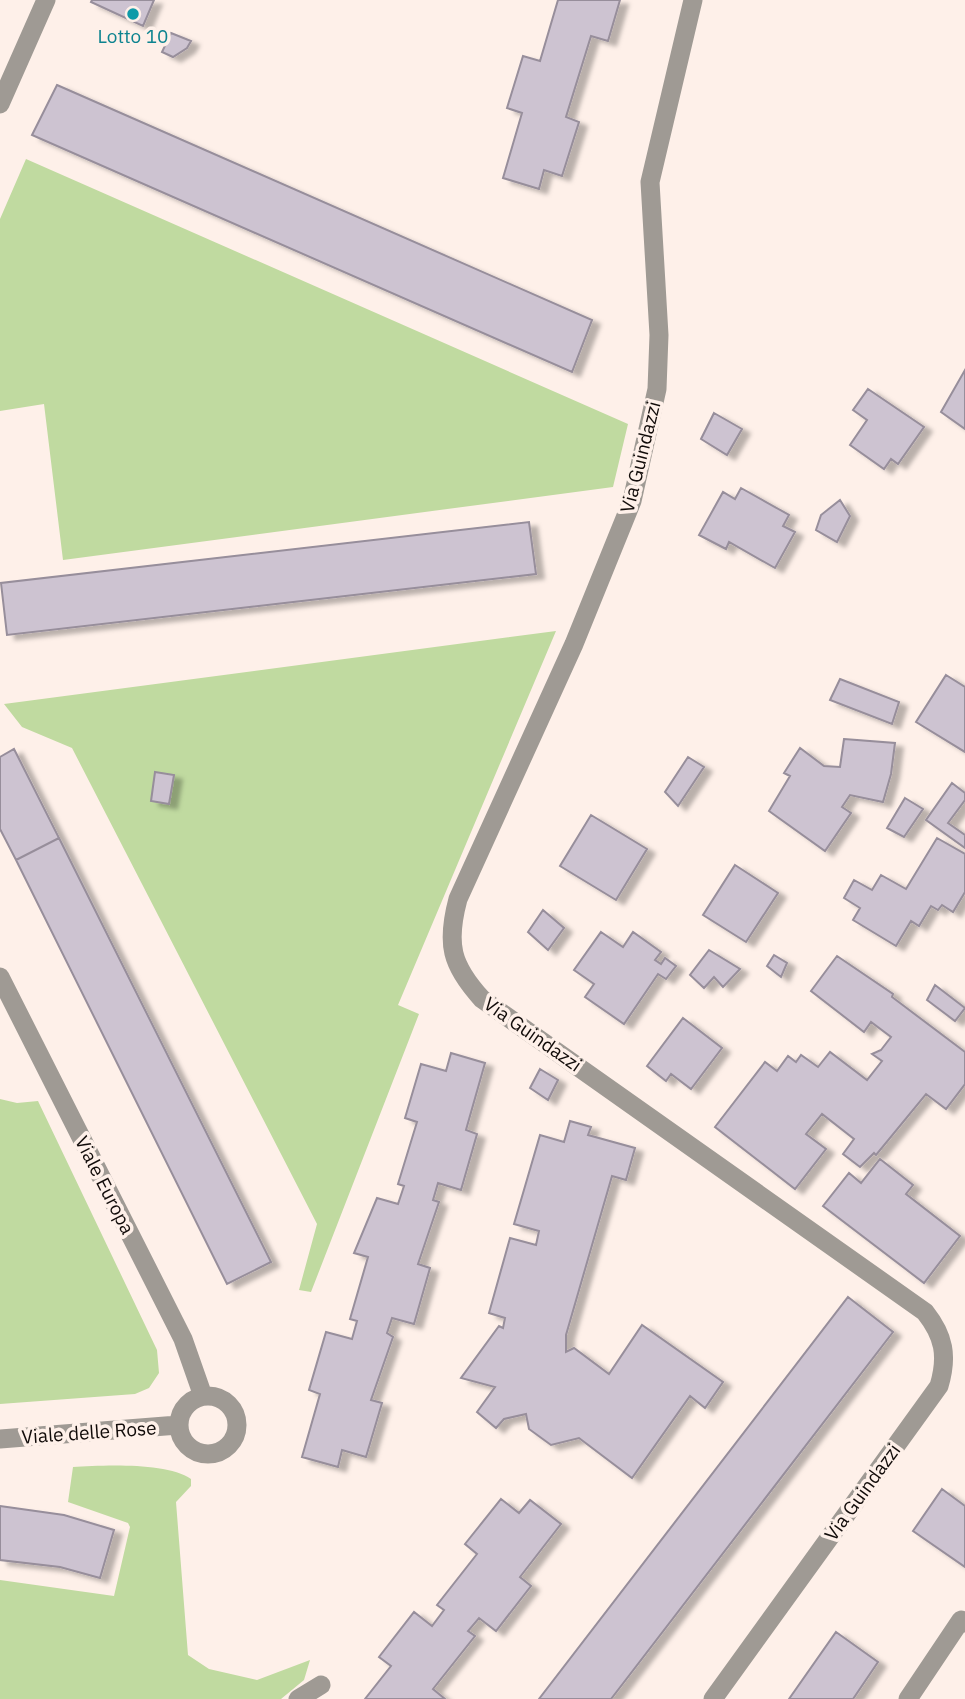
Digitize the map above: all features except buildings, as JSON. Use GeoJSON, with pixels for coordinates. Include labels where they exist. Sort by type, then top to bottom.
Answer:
{"type":"FeatureCollection","features":[{"type":"Feature","properties":{"kind":"street"},"geometry":{"type":"LineString","coordinates":[[0,104],[46,0]]}},
{"type":"Feature","properties":{"kind":"street","name":"Via Guindazzi"},"geometry":{"type":"LineString","coordinates":[[693,0],[650,182],[660,335],[657,389],[632,500],[574,644],[458,899],[450,926],[452,954],[463,979],[482,999],[925,1311],[938,1328],[945,1347],[945,1367],[939,1386],[713,1699]]}},
{"type":"Feature","properties":{"kind":"street","name":"Viale Europa"},"geometry":{"type":"LineString","coordinates":[[0,977],[183,1339],[203,1396]]}},
{"type":"Feature","properties":{"kind":"street"},"geometry":{"type":"LineString","coordinates":[[203,1396],[225,1401],[233,1409],[237,1420],[232,1442],[215,1454],[194,1451],[180,1436],[178,1425],[185,1406],[203,1396]]}},
{"type":"Feature","properties":{"kind":"street","name":"Viale delle Rose"},"geometry":{"type":"LineString","coordinates":[[0,1439],[178,1425]]}},
{"type":"Feature","properties":{"kind":"street"},"geometry":{"type":"LineString","coordinates":[[908,1699],[961,1620],[965,1623]]}},
{"type":"Feature","properties":{"kind":"street"},"geometry":{"type":"LineString","coordinates":[[298,1699],[321,1685]]}},
{"type":"Feature","properties":{"kind":"green space"},"geometry":{"type":"Polygon","coordinates":[[[26,159],[628,424],[613,487],[63,560],[44,404],[0,411],[0,219],[26,159]]]}},
{"type":"Feature","properties":{"kind":"green space"},"geometry":{"type":"Polygon","coordinates":[[[556,631],[398,1005],[419,1014],[311,1292],[299,1290],[317,1224],[72,748],[22,727],[4,704],[556,631]]]}},
{"type":"Feature","properties":{"kind":"green space"},"geometry":{"type":"Polygon","coordinates":[[[0,1099],[17,1103],[38,1101],[157,1350],[159,1373],[149,1388],[135,1394],[0,1404],[0,1099]]]}},
{"type":"Feature","properties":{"kind":"green space"},"geometry":{"type":"Polygon","coordinates":[[[73,1467],[151,1467],[191,1479],[191,1486],[176,1502],[188,1655],[209,1669],[257,1680],[310,1660],[304,1680],[281,1699],[0,1699],[0,1580],[114,1596],[130,1527],[128,1523],[68,1502],[73,1467]]]}},
{"type":"Feature","properties":{"kind":"place","name":"Lotto 10"},"geometry":{"type":"Point","coordinates":[133,14]}}]}
